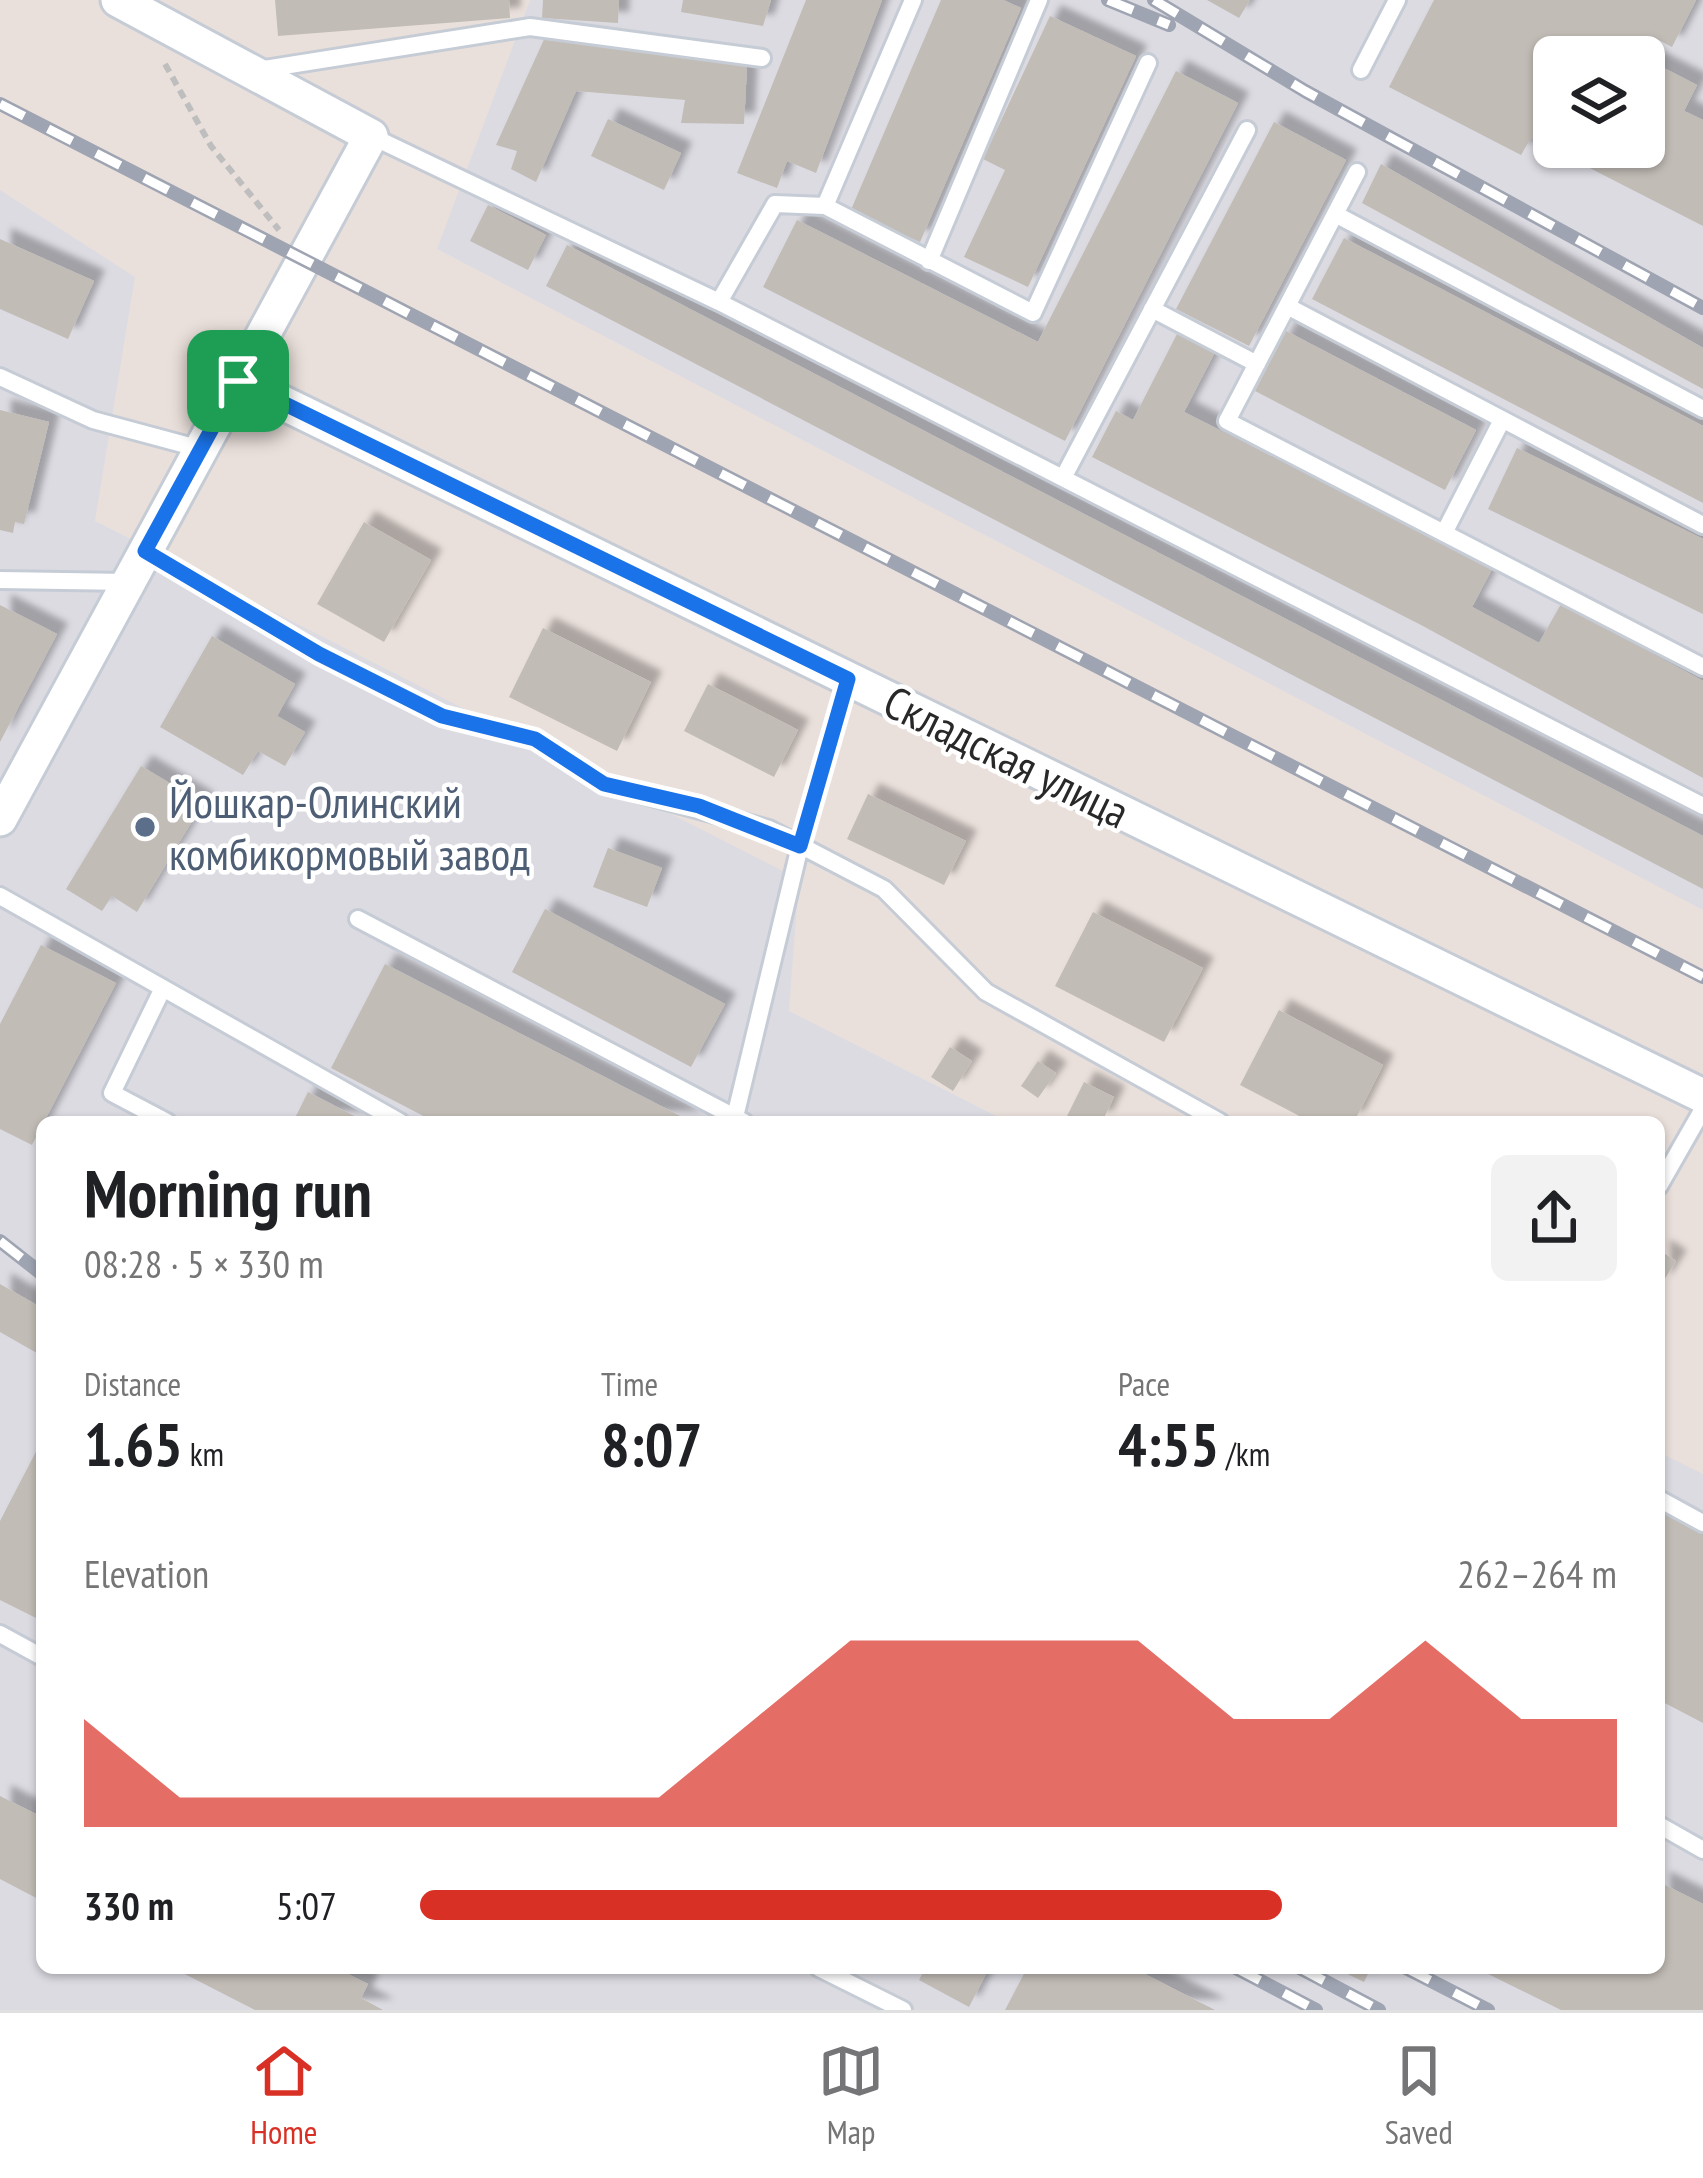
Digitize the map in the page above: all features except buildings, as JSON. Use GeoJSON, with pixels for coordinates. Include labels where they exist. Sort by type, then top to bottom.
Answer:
{"type":"FeatureCollection","features":[{"type":"Feature","properties":{"kind":"street"},"geometry":{"type":"LineString","coordinates":[[0,819],[371,136],[127,5]]}},
{"type":"Feature","properties":{"kind":"street","name":"Складская улица"},"geometry":{"type":"LineString","coordinates":[[238,381],[1703,1096]]}},
{"type":"Feature","properties":{"kind":"lane"},"geometry":{"type":"LineString","coordinates":[[825,206],[913,0]]}},
{"type":"Feature","properties":{"kind":"lane"},"geometry":{"type":"LineString","coordinates":[[929,262],[1039,0]]}},
{"type":"Feature","properties":{"kind":"lane"},"geometry":{"type":"LineString","coordinates":[[1361,70],[1397,0]]}},
{"type":"Feature","properties":{"kind":"lane"},"geometry":{"type":"LineString","coordinates":[[251,71],[530,27],[762,58]]}},
{"type":"Feature","properties":{"kind":"lane"},"geometry":{"type":"LineString","coordinates":[[719,302],[775,204],[825,206],[1033,313],[1148,63]]}},
{"type":"Feature","properties":{"kind":"lane"},"geometry":{"type":"LineString","coordinates":[[1064,478],[1247,130]]}},
{"type":"Feature","properties":{"kind":"lane"},"geometry":{"type":"LineString","coordinates":[[371,136],[719,302],[1703,806]]}},
{"type":"Feature","properties":{"kind":"lane"},"geometry":{"type":"LineString","coordinates":[[1357,172],[1227,421],[1703,667]]}},
{"type":"Feature","properties":{"kind":"lane"},"geometry":{"type":"LineString","coordinates":[[1336,214],[1703,409]]}},
{"type":"Feature","properties":{"kind":"lane"},"geometry":{"type":"LineString","coordinates":[[1287,306],[1703,525]]}},
{"type":"Feature","properties":{"kind":"lane"},"geometry":{"type":"LineString","coordinates":[[1152,309],[1257,364]]}},
{"type":"Feature","properties":{"kind":"lane"},"geometry":{"type":"LineString","coordinates":[[0,377],[93,420],[200,449]]}},
{"type":"Feature","properties":{"kind":"lane"},"geometry":{"type":"LineString","coordinates":[[1444,533],[1502,419]]}},
{"type":"Feature","properties":{"kind":"lane"},"geometry":{"type":"LineString","coordinates":[[145,551],[319,654],[442,716],[535,739],[604,784],[717,812],[800,846],[884,890],[986,992],[1209,1116]]}},
{"type":"Feature","properties":{"kind":"lane"},"geometry":{"type":"LineString","coordinates":[[0,580],[129,582]]}},
{"type":"Feature","properties":{"kind":"lane"},"geometry":{"type":"LineString","coordinates":[[741,1116],[800,846],[848,679]]}},
{"type":"Feature","properties":{"kind":"lane"},"geometry":{"type":"LineString","coordinates":[[0,896],[389,1116]]}},
{"type":"Feature","properties":{"kind":"lane"},"geometry":{"type":"LineString","coordinates":[[358,920],[734,1116]]}},
{"type":"Feature","properties":{"kind":"lane"},"geometry":{"type":"LineString","coordinates":[[156,1116],[112,1093],[163,988]]}},
{"type":"Feature","properties":{"kind":"lane"},"geometry":{"type":"LineString","coordinates":[[1665,1176],[1703,1109]]}},
{"type":"Feature","properties":{"kind":"lane"},"geometry":{"type":"LineString","coordinates":[[1665,1502],[1703,1522]]}},
{"type":"Feature","properties":{"kind":"lane"},"geometry":{"type":"LineString","coordinates":[[0,1634],[36,1654]]}},
{"type":"Feature","properties":{"kind":"lane"},"geometry":{"type":"LineString","coordinates":[[1665,1828],[1703,1850]]}},
{"type":"Feature","properties":{"kind":"lane"},"geometry":{"type":"LineString","coordinates":[[831,1974],[903,2010]]}},
{"type":"Feature","properties":{"kind":"path"},"geometry":{"type":"LineString","coordinates":[[127,5],[211,146],[304,262]]}},
{"type":"Feature","properties":{"kind":"shaded area"},"geometry":{"type":"Polygon","coordinates":[[[530,0],[1703,0],[1703,910],[437,249],[530,0]]]}},
{"type":"Feature","properties":{"kind":"shaded area"},"geometry":{"type":"Polygon","coordinates":[[[0,190],[135,277],[95,521],[799,879],[789,1011],[996,1116],[36,1116],[36,1974],[1665,1974],[1665,1455],[1703,1474],[1703,2010],[0,2010],[0,190]]]}},
{"type":"Feature","properties":{"kind":"railway"},"geometry":{"type":"LineString","coordinates":[[1108,0],[1169,25]]}},
{"type":"Feature","properties":{"kind":"railway"},"geometry":{"type":"LineString","coordinates":[[1154,0],[1305,91],[1703,308]]}},
{"type":"Feature","properties":{"kind":"railway"},"geometry":{"type":"LineString","coordinates":[[0,104],[1703,977]]}},
{"type":"Feature","properties":{"kind":"railway"},"geometry":{"type":"LineString","coordinates":[[0,1241],[36,1269]]}},
{"type":"Feature","properties":{"kind":"railway"},"geometry":{"type":"LineString","coordinates":[[1247,1974],[1316,2010]]}},
{"type":"Feature","properties":{"kind":"railway"},"geometry":{"type":"LineString","coordinates":[[1311,1974],[1379,2010]]}},
{"type":"Feature","properties":{"kind":"railway"},"geometry":{"type":"LineString","coordinates":[[1418,1974],[1488,2010]]}},
{"type":"Feature","properties":{"kind":"place","name":"Йошкар-Олинский комбикормовый завод"},"geometry":{"type":"Point","coordinates":[145,827]}},
{"type":"Feature","properties":{"kind":"route"},"geometry":{"type":"LineString","coordinates":[[238,381],[848,679],[800,846],[769,829],[699,806],[604,784],[535,739],[442,716],[319,654],[145,551],[238,381]]}}]}
